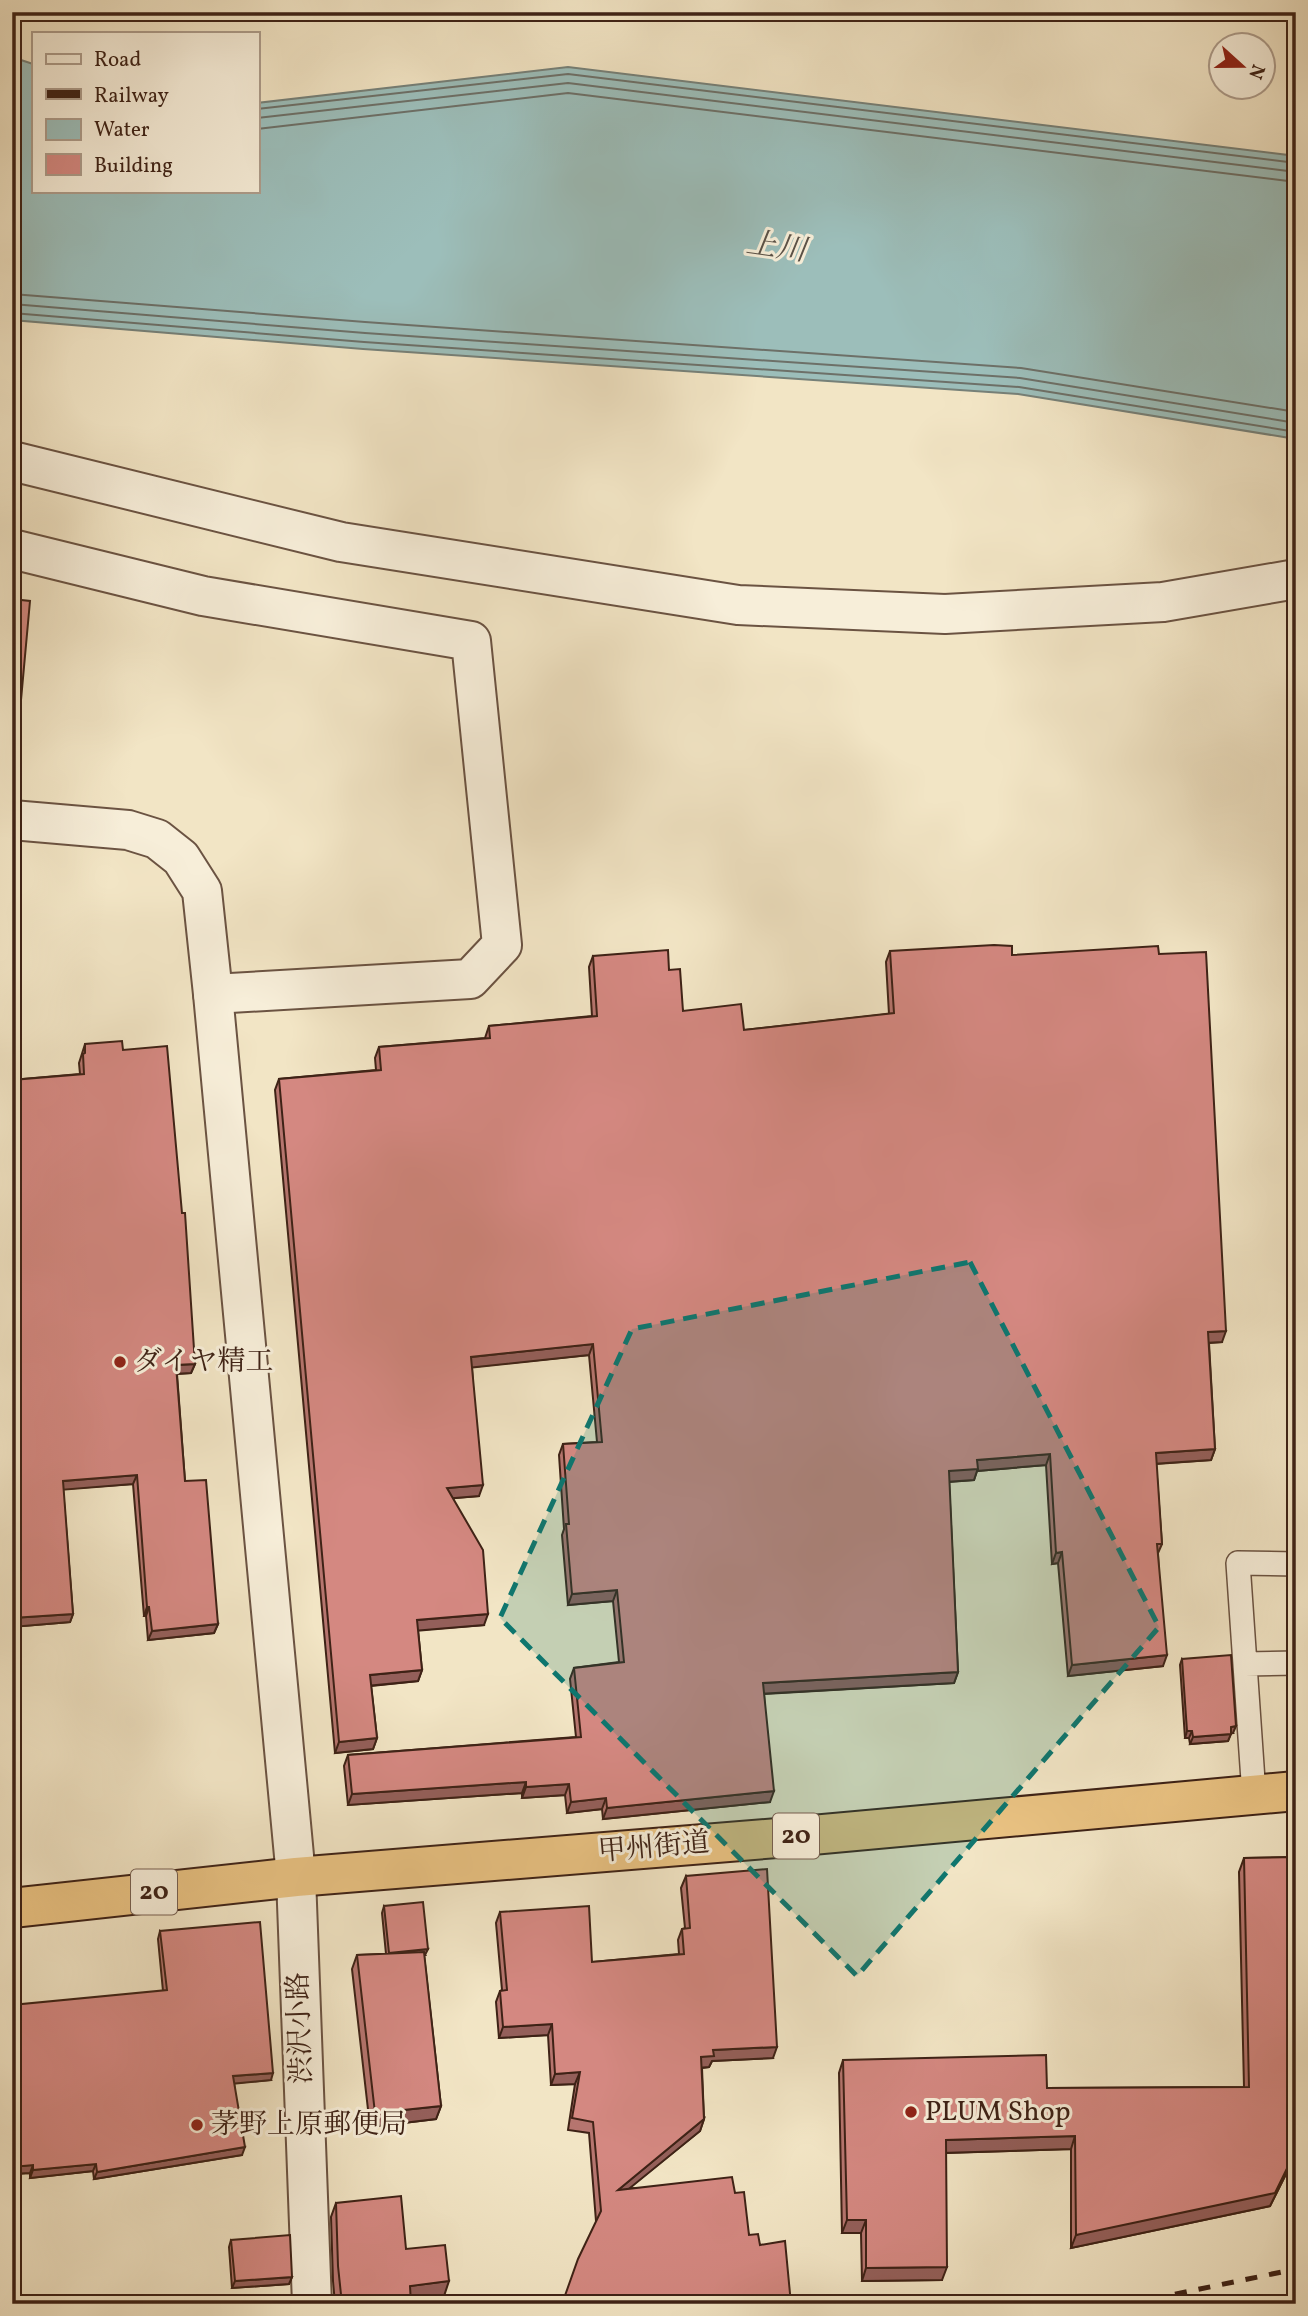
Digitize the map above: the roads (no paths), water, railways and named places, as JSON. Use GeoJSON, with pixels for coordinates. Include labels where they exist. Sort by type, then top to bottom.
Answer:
{"type":"FeatureCollection","features":[{"type":"Feature","properties":{"kind":"highway","name":"甲州街道"},"geometry":{"type":"LineString","coordinates":[[12,1908],[296,1877],[790,1837],[1296,1791]]}},
{"type":"Feature","properties":{"kind":"street"},"geometry":{"type":"LineString","coordinates":[[12,461],[341,542],[738,605],[945,614],[1163,601],[1296,579]]}},
{"type":"Feature","properties":{"kind":"street"},"geometry":{"type":"LineString","coordinates":[[12,550],[203,596],[471,640],[502,945],[470,979],[213,994]]}},
{"type":"Feature","properties":{"kind":"street","name":"渋沢小路"},"geometry":{"type":"LineString","coordinates":[[12,820],[128,830],[157,839],[181,858],[202,891],[296,1877],[312,2304]]}},
{"type":"Feature","properties":{"kind":"lane"},"geometry":{"type":"LineString","coordinates":[[1254,1795],[1238,1563],[1296,1564]]}},
{"type":"Feature","properties":{"kind":"lane"},"geometry":{"type":"LineString","coordinates":[[1245,1664],[1296,1663]]}},
{"type":"Feature","properties":{"kind":"water","name":"上川"},"geometry":{"type":"Polygon","coordinates":[[[12,57],[32,64],[32,192],[259,192],[259,103],[568,67],[1296,156],[1296,439],[1018,394],[363,349],[12,320],[12,57]]]}},
{"type":"Feature","properties":{"kind":"railway"},"geometry":{"type":"LineString","coordinates":[[1128,2304],[1296,2269]]}},
{"type":"Feature","properties":{"kind":"railway"},"geometry":{"type":"LineString","coordinates":[[1271,2304],[1296,2299]]}},
{"type":"Feature","properties":{"kind":"place","name":"ダイヤ精工"},"geometry":{"type":"Point","coordinates":[120,1362]}},
{"type":"Feature","properties":{"kind":"place","name":"PLUM Shop"},"geometry":{"type":"Point","coordinates":[911,2112]}},
{"type":"Feature","properties":{"kind":"place","name":"茅野上原郵便局"},"geometry":{"type":"Point","coordinates":[197,2125]}}]}
